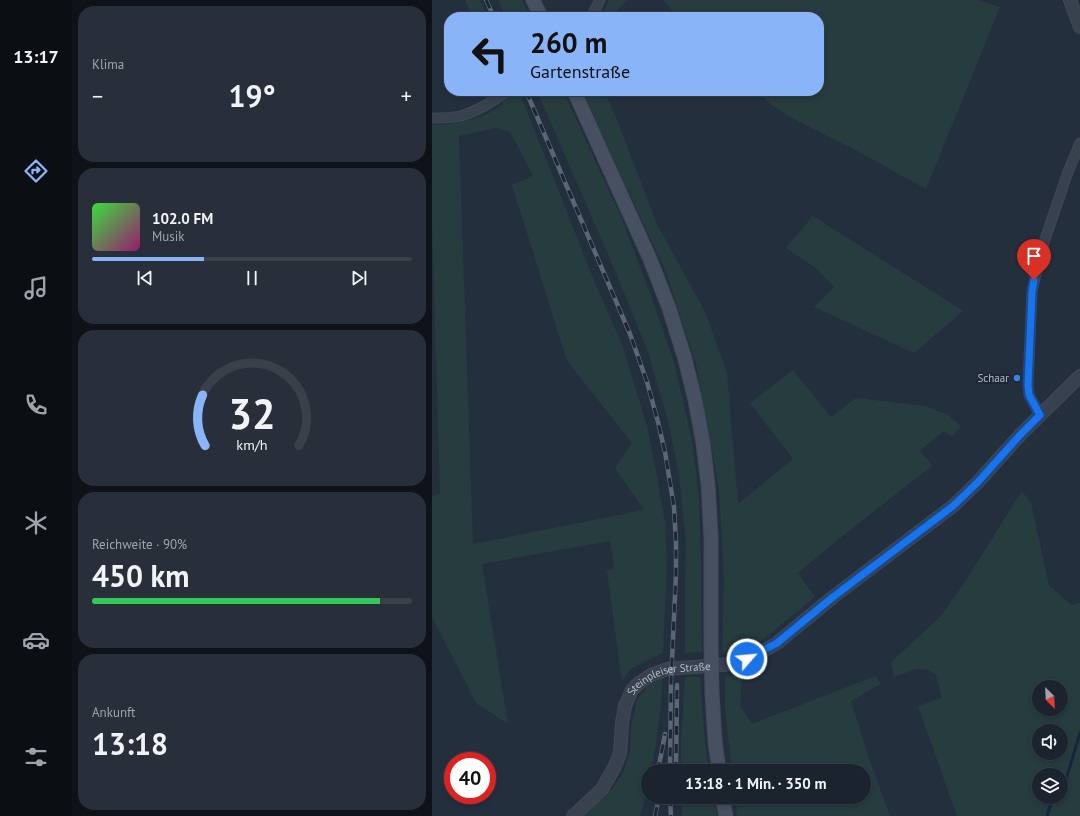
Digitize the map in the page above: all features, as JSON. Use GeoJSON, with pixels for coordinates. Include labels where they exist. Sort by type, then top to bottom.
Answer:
{"type":"FeatureCollection","features":[{"type":"Feature","properties":{"kind":"main road"},"geometry":{"type":"LineString","coordinates":[[533,0],[539,12]]}},
{"type":"Feature","properties":{"kind":"main road"},"geometry":{"type":"LineString","coordinates":[[576,96],[650,259],[669,308],[685,360],[695,400],[703,443],[708,484],[711,537],[712,693],[718,764]]}},
{"type":"Feature","properties":{"kind":"main road"},"geometry":{"type":"LineString","coordinates":[[723,804],[726,816]]}},
{"type":"Feature","properties":{"kind":"street"},"geometry":{"type":"LineString","coordinates":[[594,12],[600,0]]}},
{"type":"Feature","properties":{"kind":"street"},"geometry":{"type":"LineString","coordinates":[[1070,0],[1080,27]]}},
{"type":"Feature","properties":{"kind":"street"},"geometry":{"type":"LineString","coordinates":[[432,118],[460,116],[477,109],[500,96]]}},
{"type":"Feature","properties":{"kind":"street"},"geometry":{"type":"LineString","coordinates":[[1040,415],[1029,395],[1028,385],[1032,292],[1040,254],[1068,172],[1080,143]]}},
{"type":"Feature","properties":{"kind":"street","name":"Steinpleiser Straße"},"geometry":{"type":"LineString","coordinates":[[573,816],[602,789],[615,766],[620,753],[625,706],[632,690],[638,684],[651,675],[667,669],[734,664],[758,654],[777,643],[833,597],[953,506],[977,483],[1021,434],[1080,376]]}},
{"type":"Feature","properties":{"kind":"green space"},"geometry":{"type":"Polygon","coordinates":[[[465,0],[480,0],[486,12],[470,12],[465,0]]]}},
{"type":"Feature","properties":{"kind":"green space"},"geometry":{"type":"Polygon","coordinates":[[[498,0],[522,0],[528,12],[504,12],[498,0]]]}},
{"type":"Feature","properties":{"kind":"green space"},"geometry":{"type":"Polygon","coordinates":[[[609,0],[628,0],[616,12],[603,12],[609,0]]]}},
{"type":"Feature","properties":{"kind":"green space"},"geometry":{"type":"Polygon","coordinates":[[[663,0],[978,0],[1000,7],[926,189],[861,153],[792,118],[770,104],[761,96],[824,96],[824,12],[674,12],[663,0]]]}},
{"type":"Feature","properties":{"kind":"green space"},"geometry":{"type":"Polygon","coordinates":[[[500,96],[521,96],[595,283],[622,344],[647,426],[665,523],[667,564],[663,653],[630,669],[622,682],[607,571],[614,569],[610,541],[482,564],[508,724],[476,703],[432,617],[432,497],[440,493],[432,224],[432,125],[456,123],[483,116],[503,105],[500,96]],[[496,128],[459,136],[473,544],[644,510],[615,468],[632,443],[567,361],[512,185],[533,176],[510,132],[496,128]]]}},
{"type":"Feature","properties":{"kind":"green space"},"geometry":{"type":"Polygon","coordinates":[[[539,96],[565,96],[622,219],[674,362],[692,440],[699,497],[702,652],[685,653],[686,544],[679,474],[668,421],[648,352],[614,268],[539,96]]]}},
{"type":"Feature","properties":{"kind":"green space"},"geometry":{"type":"Polygon","coordinates":[[[585,96],[606,96],[657,224],[705,312],[727,372],[738,504],[793,459],[750,403],[793,370],[831,417],[856,398],[926,406],[948,415],[961,426],[952,437],[944,431],[920,450],[932,466],[798,573],[815,597],[754,647],[735,653],[722,654],[724,578],[719,489],[696,364],[665,270],[585,96]]]}},
{"type":"Feature","properties":{"kind":"green space"},"geometry":{"type":"Polygon","coordinates":[[[813,216],[963,311],[914,353],[814,307],[834,287],[817,269],[786,248],[813,216]]]}},
{"type":"Feature","properties":{"kind":"green space"},"geometry":{"type":"Polygon","coordinates":[[[1022,491],[1031,503],[1049,586],[1072,605],[1080,602],[1080,816],[957,816],[918,706],[942,698],[936,675],[928,670],[916,669],[894,677],[891,662],[940,617],[965,582],[1022,491]]]}},
{"type":"Feature","properties":{"kind":"green space"},"geometry":{"type":"Polygon","coordinates":[[[742,674],[740,706],[752,724],[875,676],[881,684],[851,701],[871,764],[731,764],[725,710],[725,676],[742,674]]]}},
{"type":"Feature","properties":{"kind":"green space"},"geometry":{"type":"Polygon","coordinates":[[[663,677],[660,713],[652,764],[641,764],[641,804],[643,804],[640,816],[582,816],[612,789],[623,773],[630,751],[631,726],[637,700],[648,686],[663,677]]]}},
{"type":"Feature","properties":{"kind":"green space"},"geometry":{"type":"Polygon","coordinates":[[[685,677],[700,677],[708,764],[681,764],[685,677]]]}},
{"type":"Feature","properties":{"kind":"green space"},"geometry":{"type":"Polygon","coordinates":[[[871,764],[890,816],[737,816],[736,804],[871,804],[871,764]]]}},
{"type":"Feature","properties":{"kind":"green space"},"geometry":{"type":"Polygon","coordinates":[[[682,804],[715,804],[717,816],[682,816],[682,804]]]}},
{"type":"Feature","properties":{"kind":"waterway"},"geometry":{"type":"LineString","coordinates":[[1068,773],[1080,733]]}},
{"type":"Feature","properties":{"kind":"waterway"},"geometry":{"type":"LineString","coordinates":[[1047,816],[1051,804]]}},
{"type":"Feature","properties":{"kind":"railway"},"geometry":{"type":"LineString","coordinates":[[486,0],[492,12]]}},
{"type":"Feature","properties":{"kind":"railway"},"geometry":{"type":"LineString","coordinates":[[528,96],[630,334],[647,382],[665,452],[674,507],[676,543],[671,682],[670,764]]}},
{"type":"Feature","properties":{"kind":"railway"},"geometry":{"type":"LineString","coordinates":[[676,764],[677,685]]}},
{"type":"Feature","properties":{"kind":"railway"},"geometry":{"type":"LineString","coordinates":[[659,764],[665,734]]}},
{"type":"Feature","properties":{"kind":"railway"},"geometry":{"type":"LineString","coordinates":[[655,816],[658,804]]}},
{"type":"Feature","properties":{"kind":"railway"},"geometry":{"type":"LineString","coordinates":[[670,804],[671,816]]}},
{"type":"Feature","properties":{"kind":"place","name":"Schaar"},"geometry":{"type":"Point","coordinates":[1017,378]}},
{"type":"Feature","properties":{"kind":"route"},"geometry":{"type":"LineString","coordinates":[[747,659],[777,643],[833,597],[953,506],[977,483],[1040,415],[1029,395],[1028,385],[1032,292],[1034,280]]}}]}
